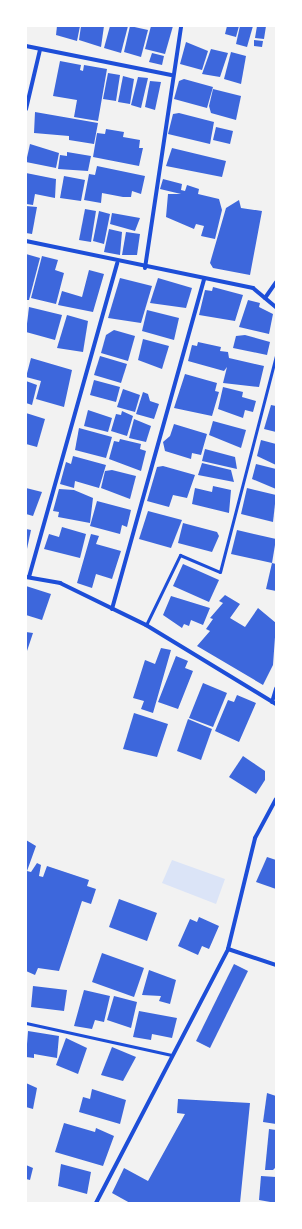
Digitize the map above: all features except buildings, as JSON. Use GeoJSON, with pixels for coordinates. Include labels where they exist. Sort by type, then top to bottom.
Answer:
{"type":"FeatureCollection","features":[{"type":"Feature","properties":{"kind":"street"},"geometry":{"type":"LineString","coordinates":[[145,268],[171,75],[181,26]]}},
{"type":"Feature","properties":{"kind":"street"},"geometry":{"type":"LineString","coordinates":[[26,46],[171,75]]}},
{"type":"Feature","properties":{"kind":"street"},"geometry":{"type":"LineString","coordinates":[[26,109],[40,50]]}},
{"type":"Feature","properties":{"kind":"street"},"geometry":{"type":"LineString","coordinates":[[26,241],[117,263],[253,288],[276,307]]}},
{"type":"Feature","properties":{"kind":"street"},"geometry":{"type":"LineString","coordinates":[[117,263],[28,577],[60,583],[146,625],[274,703],[276,690]]}},
{"type":"Feature","properties":{"kind":"street"},"geometry":{"type":"LineString","coordinates":[[112,609],[204,279]]}},
{"type":"Feature","properties":{"kind":"street"},"geometry":{"type":"LineString","coordinates":[[265,298],[276,282]]}},
{"type":"Feature","properties":{"kind":"street"},"geometry":{"type":"LineString","coordinates":[[96,1203],[228,949],[255,838],[276,799]]}},
{"type":"Feature","properties":{"kind":"street"},"geometry":{"type":"LineString","coordinates":[[228,949],[276,965]]}},
{"type":"Feature","properties":{"kind":"lane"},"geometry":{"type":"LineString","coordinates":[[146,625],[180,554],[220,572],[276,356]]}},
{"type":"Feature","properties":{"kind":"lane"},"geometry":{"type":"LineString","coordinates":[[26,1023],[172,1055]]}},
{"type":"Feature","properties":{"kind":"shaded area"},"geometry":{"type":"Polygon","coordinates":[[[172,860],[225,879],[216,904],[162,883],[172,860]]]}}]}
